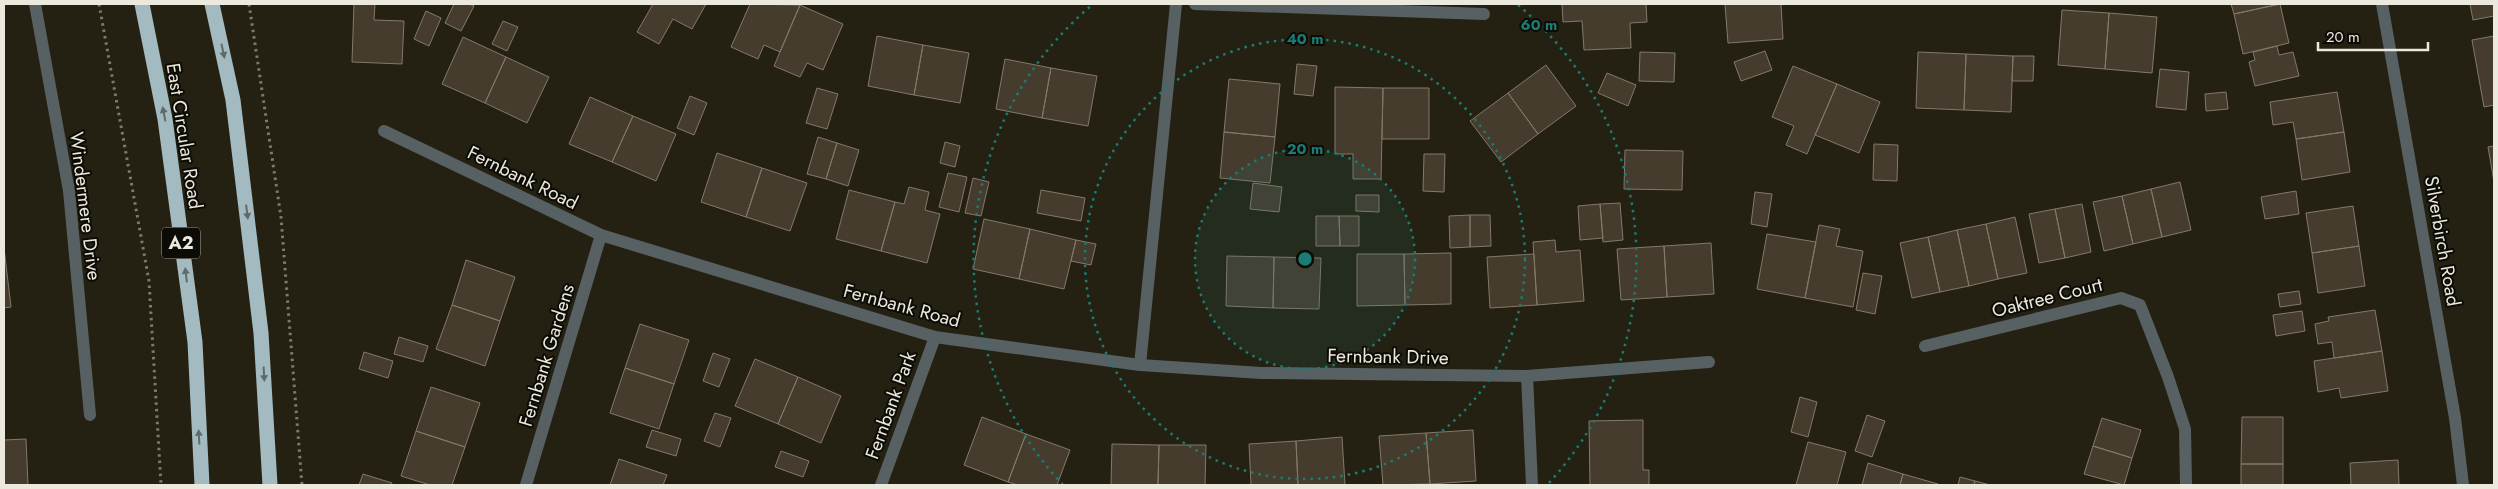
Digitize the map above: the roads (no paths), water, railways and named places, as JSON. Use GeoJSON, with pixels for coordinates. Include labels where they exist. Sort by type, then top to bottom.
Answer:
{"type":"FeatureCollection","features":[{"type":"Feature","properties":{"kind":"highway","name":"East Circular Road"},"geometry":{"type":"LineString","coordinates":[[142,4],[165,119],[194,342],[202,485]]}},
{"type":"Feature","properties":{"kind":"highway"},"geometry":{"type":"LineString","coordinates":[[212,4],[233,100],[259,313],[270,485]]}},
{"type":"Feature","properties":{"kind":"street","name":"Windermere Drive"},"geometry":{"type":"LineString","coordinates":[[35,4],[69,191],[90,415]]}},
{"type":"Feature","properties":{"kind":"street"},"geometry":{"type":"LineString","coordinates":[[1140,365],[1176,4]]}},
{"type":"Feature","properties":{"kind":"street"},"geometry":{"type":"LineString","coordinates":[[1195,4],[1484,14]]}},
{"type":"Feature","properties":{"kind":"street","name":"Silverbirch Road"},"geometry":{"type":"LineString","coordinates":[[2382,4],[2456,418],[2463,485]]}},
{"type":"Feature","properties":{"kind":"street","name":"Fernbank Road"},"geometry":{"type":"LineString","coordinates":[[384,131],[602,235],[935,337],[1140,365]]}},
{"type":"Feature","properties":{"kind":"street","name":"Fernbank Gardens"},"geometry":{"type":"LineString","coordinates":[[526,485],[602,235]]}},
{"type":"Feature","properties":{"kind":"street","name":"Oaktree Court"},"geometry":{"type":"LineString","coordinates":[[1925,346],[2121,298],[2140,306],[2168,377],[2184,429],[2186,485]]}},
{"type":"Feature","properties":{"kind":"street","name":"Fernbank Park"},"geometry":{"type":"LineString","coordinates":[[881,485],[935,337]]}},
{"type":"Feature","properties":{"kind":"street","name":"Fernbank Drive"},"geometry":{"type":"LineString","coordinates":[[1140,365],[1261,374],[1528,376],[1709,362]]}},
{"type":"Feature","properties":{"kind":"street"},"geometry":{"type":"LineString","coordinates":[[1528,376],[1532,485]]}}]}
